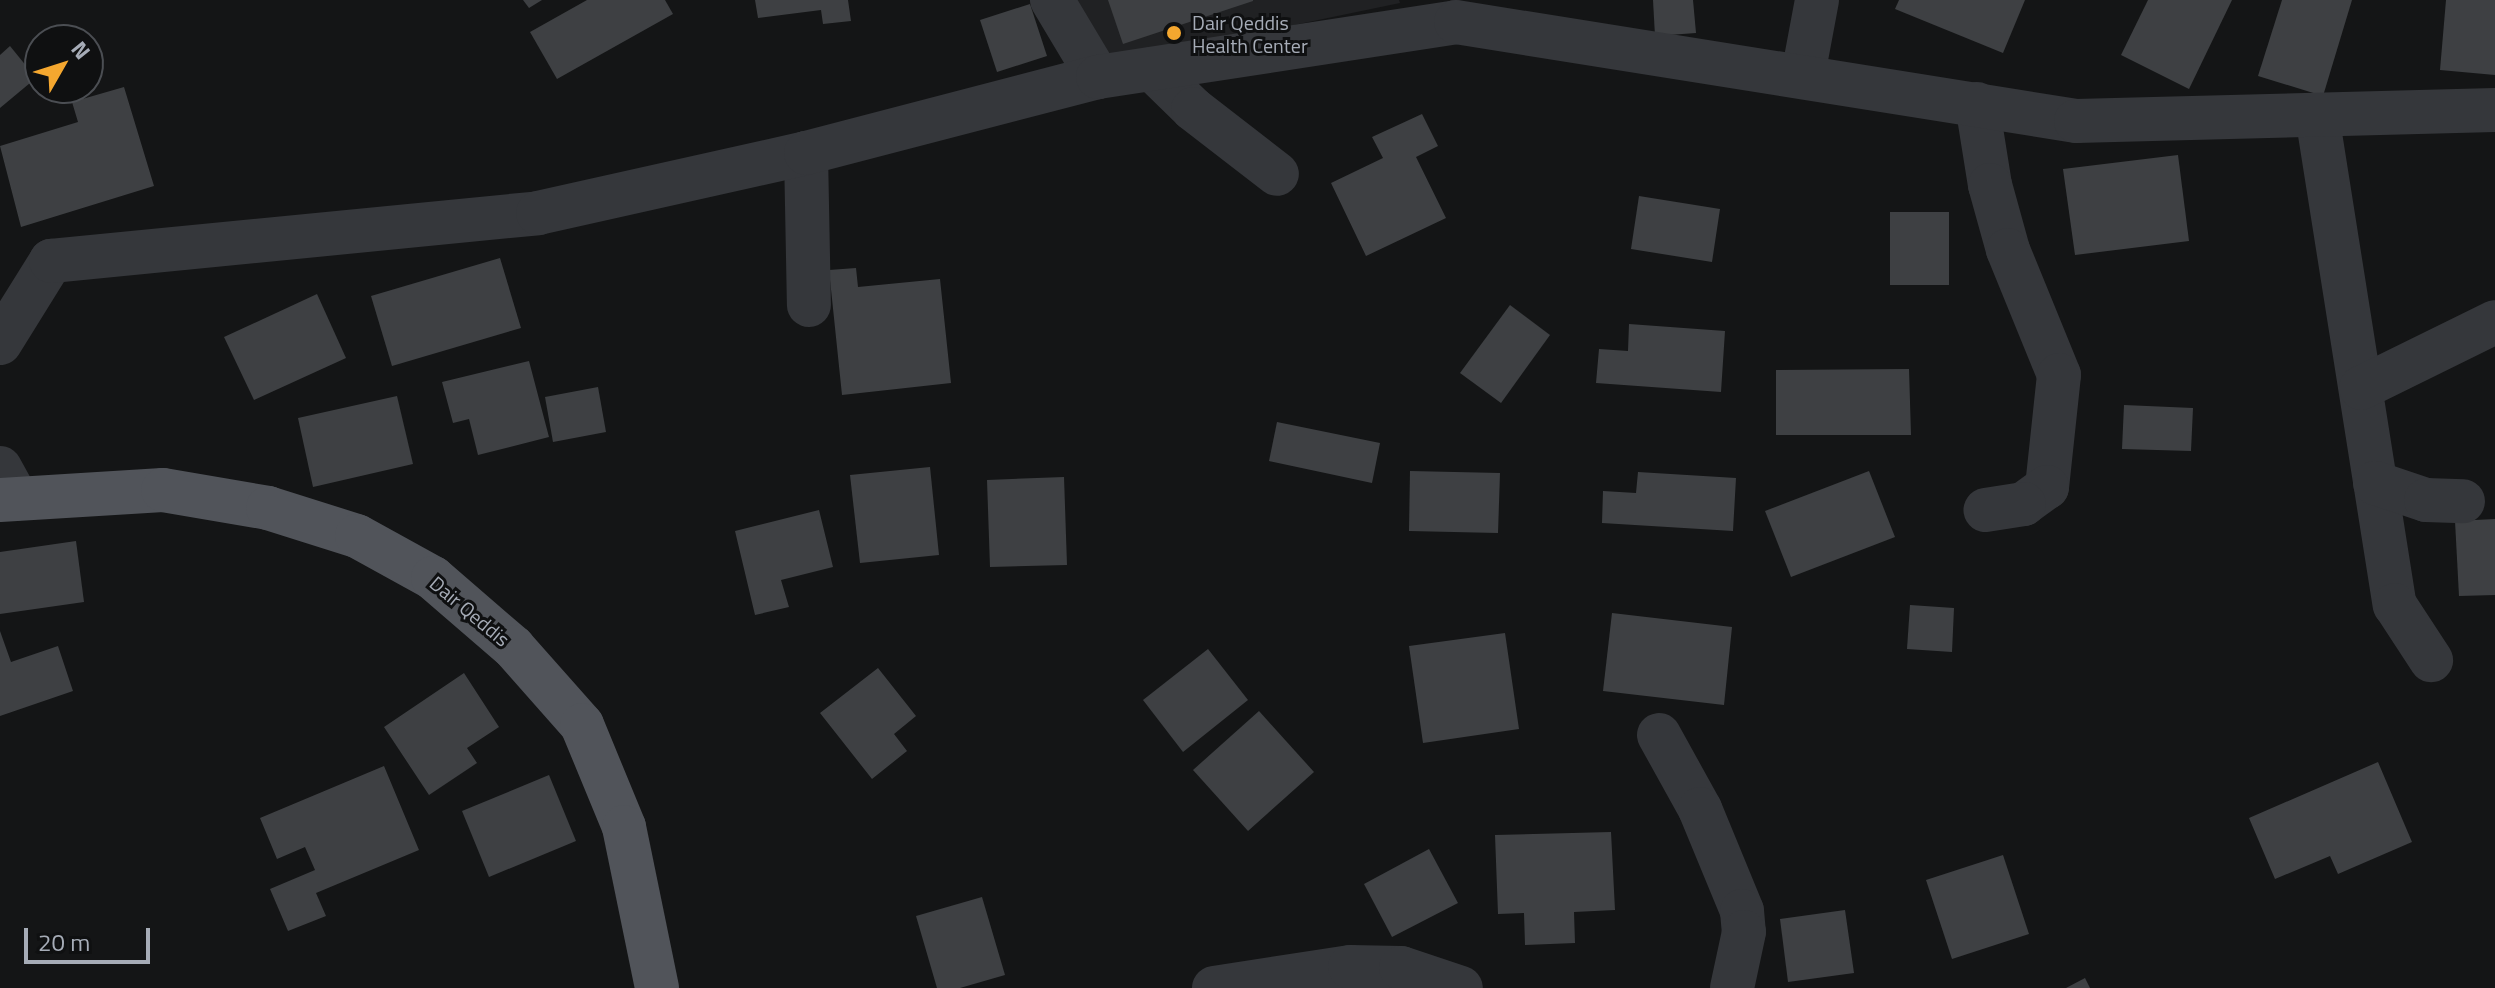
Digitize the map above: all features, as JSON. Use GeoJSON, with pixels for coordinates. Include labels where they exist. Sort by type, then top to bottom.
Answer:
{"type":"FeatureCollection","features":[{"type":"Feature","properties":{"kind":"main road","name":"Dair Qeddis"},"geometry":{"type":"LineString","coordinates":[[6,489],[163,490],[268,508],[357,536],[433,578],[513,647],[582,725],[624,827],[657,988]]}},
{"type":"Feature","properties":{"kind":"street"},"geometry":{"type":"LineString","coordinates":[[1052,0],[1098,77]]}},
{"type":"Feature","properties":{"kind":"street"},"geometry":{"type":"LineString","coordinates":[[1803,75],[1817,0]]}},
{"type":"Feature","properties":{"kind":"street"},"geometry":{"type":"LineString","coordinates":[[0,343],[51,261],[538,213],[806,153],[1098,77],[1456,22],[2076,121],[2495,110]]}},
{"type":"Feature","properties":{"kind":"street"},"geometry":{"type":"LineString","coordinates":[[1152,69],[1193,109],[1277,174]]}},
{"type":"Feature","properties":{"kind":"street"},"geometry":{"type":"LineString","coordinates":[[1977,104],[1990,185],[2008,250],[2059,375],[2047,487],[2024,504],[1985,510]]}},
{"type":"Feature","properties":{"kind":"street"},"geometry":{"type":"LineString","coordinates":[[2317,115],[2395,605],[2431,660]]}},
{"type":"Feature","properties":{"kind":"street"},"geometry":{"type":"LineString","coordinates":[[806,153],[809,305]]}},
{"type":"Feature","properties":{"kind":"street"},"geometry":{"type":"LineString","coordinates":[[2361,388],[2495,322]]}},
{"type":"Feature","properties":{"kind":"street"},"geometry":{"type":"LineString","coordinates":[[2375,483],[2426,500],[2463,501]]}},
{"type":"Feature","properties":{"kind":"street"},"geometry":{"type":"LineString","coordinates":[[1659,735],[1700,809],[1742,911],[1744,932],[1732,988]]}},
{"type":"Feature","properties":{"kind":"street"},"geometry":{"type":"LineString","coordinates":[[1214,988],[1350,967],[1401,968],[1461,988]]}},
{"type":"Feature","properties":{"kind":"shaded area","name":"Dair Qeddis Health Center"},"geometry":{"type":"Polygon","coordinates":[[[1074,0],[1399,0],[1400,3],[1111,63],[1074,0]]]}},
{"type":"Feature","properties":{"kind":"building"},"geometry":{"type":"Polygon","coordinates":[[[523,0],[542,0],[529,8],[523,0]]]}},
{"type":"Feature","properties":{"kind":"building"},"geometry":{"type":"Polygon","coordinates":[[[587,0],[665,0],[673,14],[557,79],[530,32],[587,0]]]}},
{"type":"Feature","properties":{"kind":"building"},"geometry":{"type":"Polygon","coordinates":[[[755,0],[848,0],[851,21],[823,24],[821,10],[758,18],[755,0]]]}},
{"type":"Feature","properties":{"kind":"building"},"geometry":{"type":"Polygon","coordinates":[[[1108,0],[1253,0],[1253,1],[1123,44],[1108,0]]]}},
{"type":"Feature","properties":{"kind":"building"},"geometry":{"type":"Polygon","coordinates":[[[1653,0],[1693,0],[1696,33],[1655,36],[1653,0]]]}},
{"type":"Feature","properties":{"kind":"building"},"geometry":{"type":"Polygon","coordinates":[[[1899,0],[2025,0],[2003,53],[1895,9],[1899,0]]]}},
{"type":"Feature","properties":{"kind":"building"},"geometry":{"type":"Polygon","coordinates":[[[2148,0],[2232,0],[2189,89],[2121,55],[2148,0]]]}},
{"type":"Feature","properties":{"kind":"building"},"geometry":{"type":"Polygon","coordinates":[[[2282,0],[2352,0],[2323,96],[2258,76],[2282,0]]]}},
{"type":"Feature","properties":{"kind":"building"},"geometry":{"type":"Polygon","coordinates":[[[2446,0],[2495,0],[2495,75],[2440,70],[2446,0]]]}},
{"type":"Feature","properties":{"kind":"building"},"geometry":{"type":"Polygon","coordinates":[[[1030,4],[1047,56],[997,72],[980,20],[1030,4]]]}},
{"type":"Feature","properties":{"kind":"building"},"geometry":{"type":"Polygon","coordinates":[[[10,46],[24,63],[24,88],[0,108],[0,55],[10,46]]]}},
{"type":"Feature","properties":{"kind":"building"},"geometry":{"type":"Polygon","coordinates":[[[124,87],[154,186],[21,227],[0,146],[78,122],[73,104],[104,104],[104,93],[124,87]]]}},
{"type":"Feature","properties":{"kind":"building"},"geometry":{"type":"Polygon","coordinates":[[[1422,114],[1438,146],[1416,157],[1446,218],[1366,256],[1331,183],[1383,158],[1372,137],[1422,114]]]}},
{"type":"Feature","properties":{"kind":"building"},"geometry":{"type":"Polygon","coordinates":[[[2178,155],[2189,241],[2075,255],[2063,169],[2178,155]]]}},
{"type":"Feature","properties":{"kind":"building"},"geometry":{"type":"Polygon","coordinates":[[[1639,196],[1720,209],[1712,262],[1631,249],[1639,196]]]}},
{"type":"Feature","properties":{"kind":"building"},"geometry":{"type":"Polygon","coordinates":[[[1890,212],[1949,212],[1949,285],[1890,285],[1890,212]]]}},
{"type":"Feature","properties":{"kind":"building"},"geometry":{"type":"Polygon","coordinates":[[[500,258],[521,328],[392,366],[371,296],[500,258]]]}},
{"type":"Feature","properties":{"kind":"building"},"geometry":{"type":"Polygon","coordinates":[[[856,268],[858,287],[940,279],[951,383],[842,395],[829,270],[856,268]]]}},
{"type":"Feature","properties":{"kind":"building"},"geometry":{"type":"Polygon","coordinates":[[[317,294],[346,358],[254,400],[224,337],[317,294]]]}},
{"type":"Feature","properties":{"kind":"building"},"geometry":{"type":"Polygon","coordinates":[[[1510,305],[1550,335],[1501,403],[1460,373],[1510,305]]]}},
{"type":"Feature","properties":{"kind":"building"},"geometry":{"type":"Polygon","coordinates":[[[1629,324],[1725,331],[1721,392],[1596,383],[1599,349],[1628,351],[1629,324]]]}},
{"type":"Feature","properties":{"kind":"building"},"geometry":{"type":"Polygon","coordinates":[[[529,361],[549,437],[478,455],[469,419],[453,423],[442,382],[529,361]]]}},
{"type":"Feature","properties":{"kind":"building"},"geometry":{"type":"Polygon","coordinates":[[[1909,369],[1911,435],[1776,435],[1776,370],[1909,369]]]}},
{"type":"Feature","properties":{"kind":"building"},"geometry":{"type":"Polygon","coordinates":[[[598,387],[606,432],[553,442],[545,397],[598,387]]]}},
{"type":"Feature","properties":{"kind":"building"},"geometry":{"type":"Polygon","coordinates":[[[397,396],[413,464],[313,487],[298,418],[397,396]]]}},
{"type":"Feature","properties":{"kind":"building"},"geometry":{"type":"Polygon","coordinates":[[[2124,405],[2193,408],[2191,451],[2122,449],[2124,405]]]}},
{"type":"Feature","properties":{"kind":"building"},"geometry":{"type":"Polygon","coordinates":[[[1277,422],[1380,443],[1372,483],[1269,461],[1277,422]]]}},
{"type":"Feature","properties":{"kind":"building"},"geometry":{"type":"Polygon","coordinates":[[[930,467],[939,555],[860,563],[850,475],[930,467]]]}},
{"type":"Feature","properties":{"kind":"building"},"geometry":{"type":"Polygon","coordinates":[[[1410,471],[1500,473],[1498,533],[1409,531],[1410,471]]]}},
{"type":"Feature","properties":{"kind":"building"},"geometry":{"type":"Polygon","coordinates":[[[1869,471],[1895,537],[1791,577],[1765,511],[1869,471]]]}},
{"type":"Feature","properties":{"kind":"building"},"geometry":{"type":"Polygon","coordinates":[[[1638,472],[1736,478],[1733,531],[1602,523],[1603,491],[1636,493],[1638,472]]]}},
{"type":"Feature","properties":{"kind":"building"},"geometry":{"type":"Polygon","coordinates":[[[1064,477],[1067,565],[990,567],[987,480],[1064,477]]]}},
{"type":"Feature","properties":{"kind":"building"},"geometry":{"type":"Polygon","coordinates":[[[819,510],[833,567],[781,580],[789,607],[755,615],[735,531],[819,510]]]}},
{"type":"Feature","properties":{"kind":"building"},"geometry":{"type":"Polygon","coordinates":[[[2495,519],[2495,595],[2459,596],[2455,521],[2495,519]]]}},
{"type":"Feature","properties":{"kind":"building"},"geometry":{"type":"Polygon","coordinates":[[[76,541],[84,602],[0,614],[0,552],[76,541]]]}},
{"type":"Feature","properties":{"kind":"building"},"geometry":{"type":"Polygon","coordinates":[[[1910,605],[1954,608],[1952,652],[1907,649],[1910,605]]]}},
{"type":"Feature","properties":{"kind":"building"},"geometry":{"type":"Polygon","coordinates":[[[1612,613],[1732,627],[1724,705],[1603,691],[1612,613]]]}},
{"type":"Feature","properties":{"kind":"building"},"geometry":{"type":"Polygon","coordinates":[[[0,631],[11,662],[58,646],[73,691],[0,716],[0,631]]]}},
{"type":"Feature","properties":{"kind":"building"},"geometry":{"type":"Polygon","coordinates":[[[1505,633],[1519,729],[1423,743],[1409,646],[1505,633]]]}},
{"type":"Feature","properties":{"kind":"building"},"geometry":{"type":"Polygon","coordinates":[[[1208,649],[1248,700],[1183,752],[1143,700],[1208,649]]]}},
{"type":"Feature","properties":{"kind":"building"},"geometry":{"type":"Polygon","coordinates":[[[878,668],[916,716],[894,734],[907,751],[872,779],[820,713],[878,668]]]}},
{"type":"Feature","properties":{"kind":"building"},"geometry":{"type":"Polygon","coordinates":[[[464,673],[499,727],[467,748],[477,763],[429,795],[384,727],[464,673]]]}},
{"type":"Feature","properties":{"kind":"building"},"geometry":{"type":"Polygon","coordinates":[[[1259,711],[1314,772],[1248,831],[1193,770],[1259,711]]]}},
{"type":"Feature","properties":{"kind":"building"},"geometry":{"type":"Polygon","coordinates":[[[2378,762],[2412,842],[2338,874],[2330,856],[2275,879],[2249,818],[2378,762]]]}},
{"type":"Feature","properties":{"kind":"building"},"geometry":{"type":"Polygon","coordinates":[[[384,766],[419,850],[316,893],[326,916],[288,931],[270,889],[315,870],[305,847],[277,859],[260,818],[384,766]]]}},
{"type":"Feature","properties":{"kind":"building"},"geometry":{"type":"Polygon","coordinates":[[[549,775],[576,841],[489,877],[462,811],[549,775]]]}},
{"type":"Feature","properties":{"kind":"building"},"geometry":{"type":"Polygon","coordinates":[[[1611,832],[1615,910],[1574,912],[1575,943],[1525,945],[1524,913],[1498,914],[1495,835],[1611,832]]]}},
{"type":"Feature","properties":{"kind":"building"},"geometry":{"type":"Polygon","coordinates":[[[1429,849],[1458,903],[1392,937],[1364,884],[1429,849]]]}},
{"type":"Feature","properties":{"kind":"building"},"geometry":{"type":"Polygon","coordinates":[[[2003,855],[2029,934],[1952,959],[1926,880],[2003,855]]]}},
{"type":"Feature","properties":{"kind":"building"},"geometry":{"type":"Polygon","coordinates":[[[982,897],[1005,975],[960,988],[937,988],[916,916],[982,897]]]}},
{"type":"Feature","properties":{"kind":"building"},"geometry":{"type":"Polygon","coordinates":[[[1845,910],[1854,973],[1788,982],[1780,919],[1845,910]]]}},
{"type":"Feature","properties":{"kind":"building"},"geometry":{"type":"Polygon","coordinates":[[[2085,978],[2090,988],[2066,988],[2085,978]]]}},
{"type":"Feature","properties":{"kind":"place","name":"Dair Qeddis Health Center"},"geometry":{"type":"Point","coordinates":[1174,33]}}]}
